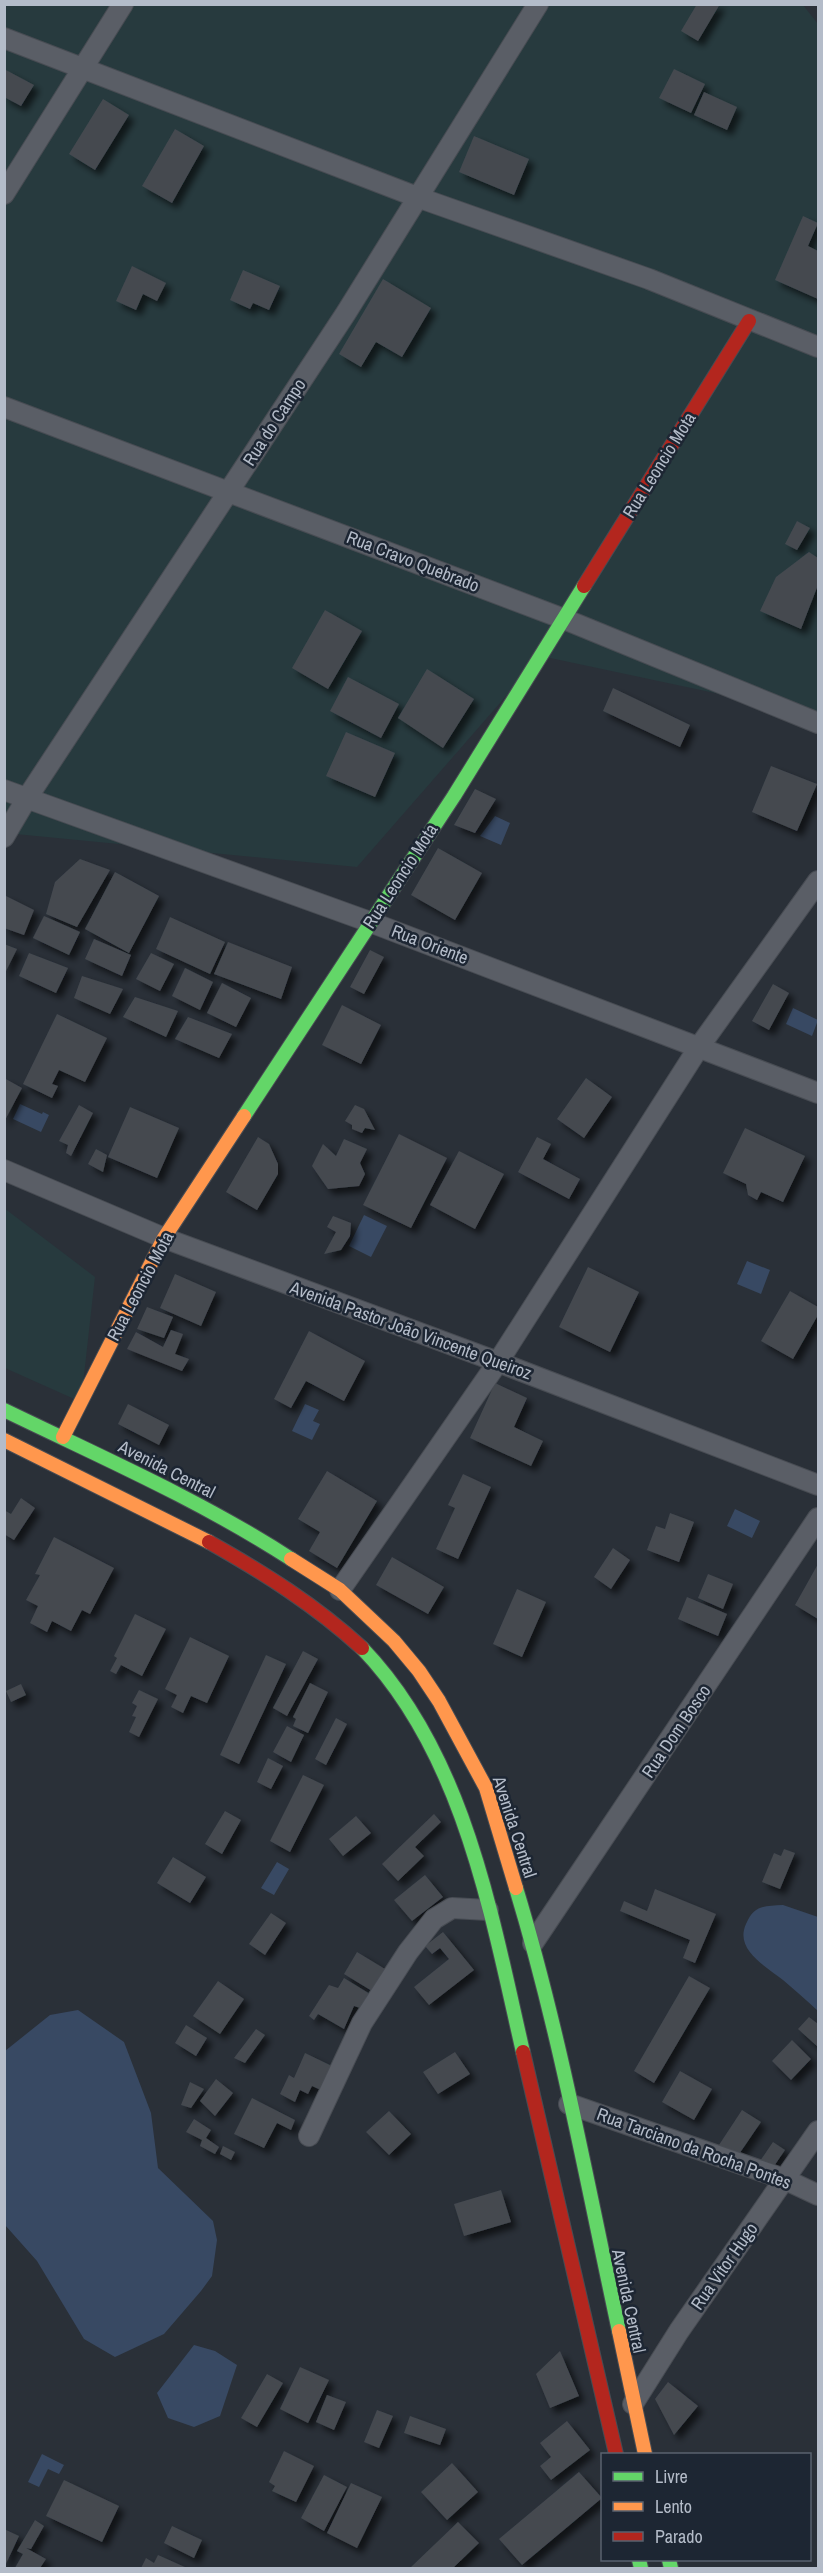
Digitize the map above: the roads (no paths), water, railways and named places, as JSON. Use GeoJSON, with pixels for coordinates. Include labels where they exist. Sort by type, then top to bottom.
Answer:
{"type":"FeatureCollection","features":[{"type":"Feature","properties":{"kind":"main road","name":"Rua Leoncio Mota"},"geometry":{"type":"LineString","coordinates":[[63,1437],[164,1238],[454,796],[749,321]]}},
{"type":"Feature","properties":{"kind":"main road","name":"Avenida Central"},"geometry":{"type":"LineString","coordinates":[[4,1410],[165,1486],[242,1527],[340,1590],[394,1641],[419,1671],[439,1701],[486,1788],[533,1943],[645,2453]]}},
{"type":"Feature","properties":{"kind":"main road"},"geometry":{"type":"LineString","coordinates":[[4,1440],[224,1550],[281,1584],[336,1624],[382,1669],[408,1702],[428,1734],[449,1778],[471,1845],[488,1910],[616,2453]]}},
{"type":"Feature","properties":{"kind":"street"},"geometry":{"type":"LineString","coordinates":[[4,194],[123,4]]}},
{"type":"Feature","properties":{"kind":"street","name":"Rua do Campo"},"geometry":{"type":"LineString","coordinates":[[4,837],[27,798],[346,313],[538,4]]}},
{"type":"Feature","properties":{"kind":"street"},"geometry":{"type":"LineString","coordinates":[[4,38],[417,197],[649,279],[749,321],[819,347]]}},
{"type":"Feature","properties":{"kind":"street","name":"Rua Cravo Quebrado"},"geometry":{"type":"LineString","coordinates":[[4,407],[564,619],[819,723]]}},
{"type":"Feature","properties":{"kind":"street","name":"Rua Oriente"},"geometry":{"type":"LineString","coordinates":[[4,790],[370,921],[819,1093]]}},
{"type":"Feature","properties":{"kind":"street"},"geometry":{"type":"LineString","coordinates":[[340,1590],[498,1362],[699,1047],[819,881]]}},
{"type":"Feature","properties":{"kind":"street","name":"Avenida Pastor João Vincente Queiroz"},"geometry":{"type":"LineString","coordinates":[[4,1170],[164,1238],[498,1362],[819,1485]]}},
{"type":"Feature","properties":{"kind":"street","name":"Rua Dom Bosco"},"geometry":{"type":"LineString","coordinates":[[533,1943],[819,1518]]}},
{"type":"Feature","properties":{"kind":"street"},"geometry":{"type":"LineString","coordinates":[[309,2136],[362,2023],[414,1944],[434,1919],[452,1908],[488,1910]]}},
{"type":"Feature","properties":{"kind":"street","name":"Rua Tarciano da Rocha Pontes"},"geometry":{"type":"LineString","coordinates":[[569,2104],[784,2179],[819,2194]]}},
{"type":"Feature","properties":{"kind":"street","name":"Rua Vitor Hugo"},"geometry":{"type":"LineString","coordinates":[[633,2404],[680,2331],[819,2130]]}},
{"type":"Feature","properties":{"kind":"water"},"geometry":{"type":"Polygon","coordinates":[[[495,816],[510,823],[501,845],[480,836],[495,816]]]}},
{"type":"Feature","properties":{"kind":"water"},"geometry":{"type":"Polygon","coordinates":[[[793,1008],[818,1020],[812,1036],[786,1024],[793,1008]]]}},
{"type":"Feature","properties":{"kind":"water"},"geometry":{"type":"Polygon","coordinates":[[[20,1104],[49,1115],[41,1132],[13,1119],[20,1104]]]}},
{"type":"Feature","properties":{"kind":"water"},"geometry":{"type":"Polygon","coordinates":[[[364,1215],[387,1226],[371,1257],[349,1246],[364,1215]]]}},
{"type":"Feature","properties":{"kind":"water"},"geometry":{"type":"Polygon","coordinates":[[[747,1261],[770,1270],[761,1294],[737,1284],[747,1261]]]}},
{"type":"Feature","properties":{"kind":"water"},"geometry":{"type":"Polygon","coordinates":[[[305,1404],[319,1410],[313,1421],[320,1424],[312,1440],[292,1431],[305,1404]]]}},
{"type":"Feature","properties":{"kind":"water"},"geometry":{"type":"Polygon","coordinates":[[[735,1509],[760,1521],[752,1538],[727,1526],[735,1509]]]}},
{"type":"Feature","properties":{"kind":"water"},"geometry":{"type":"Polygon","coordinates":[[[277,1862],[289,1869],[274,1895],[261,1888],[277,1862]]]}},
{"type":"Feature","properties":{"kind":"water"},"geometry":{"type":"Polygon","coordinates":[[[783,1905],[818,1917],[818,2011],[754,1957],[744,1942],[743,1933],[752,1913],[765,1906],[783,1905]]]}},
{"type":"Feature","properties":{"kind":"water"},"geometry":{"type":"Polygon","coordinates":[[[78,2010],[124,2042],[151,2113],[158,2168],[213,2221],[217,2240],[212,2276],[164,2334],[115,2357],[84,2339],[37,2261],[5,2225],[5,2051],[50,2015],[78,2010]]]}},
{"type":"Feature","properties":{"kind":"water"},"geometry":{"type":"Polygon","coordinates":[[[194,2345],[215,2351],[237,2365],[220,2416],[194,2427],[168,2418],[157,2393],[194,2345]]]}},
{"type":"Feature","properties":{"kind":"water"},"geometry":{"type":"Polygon","coordinates":[[[42,2454],[64,2465],[59,2474],[48,2469],[39,2487],[28,2482],[42,2454]]]}}]}
